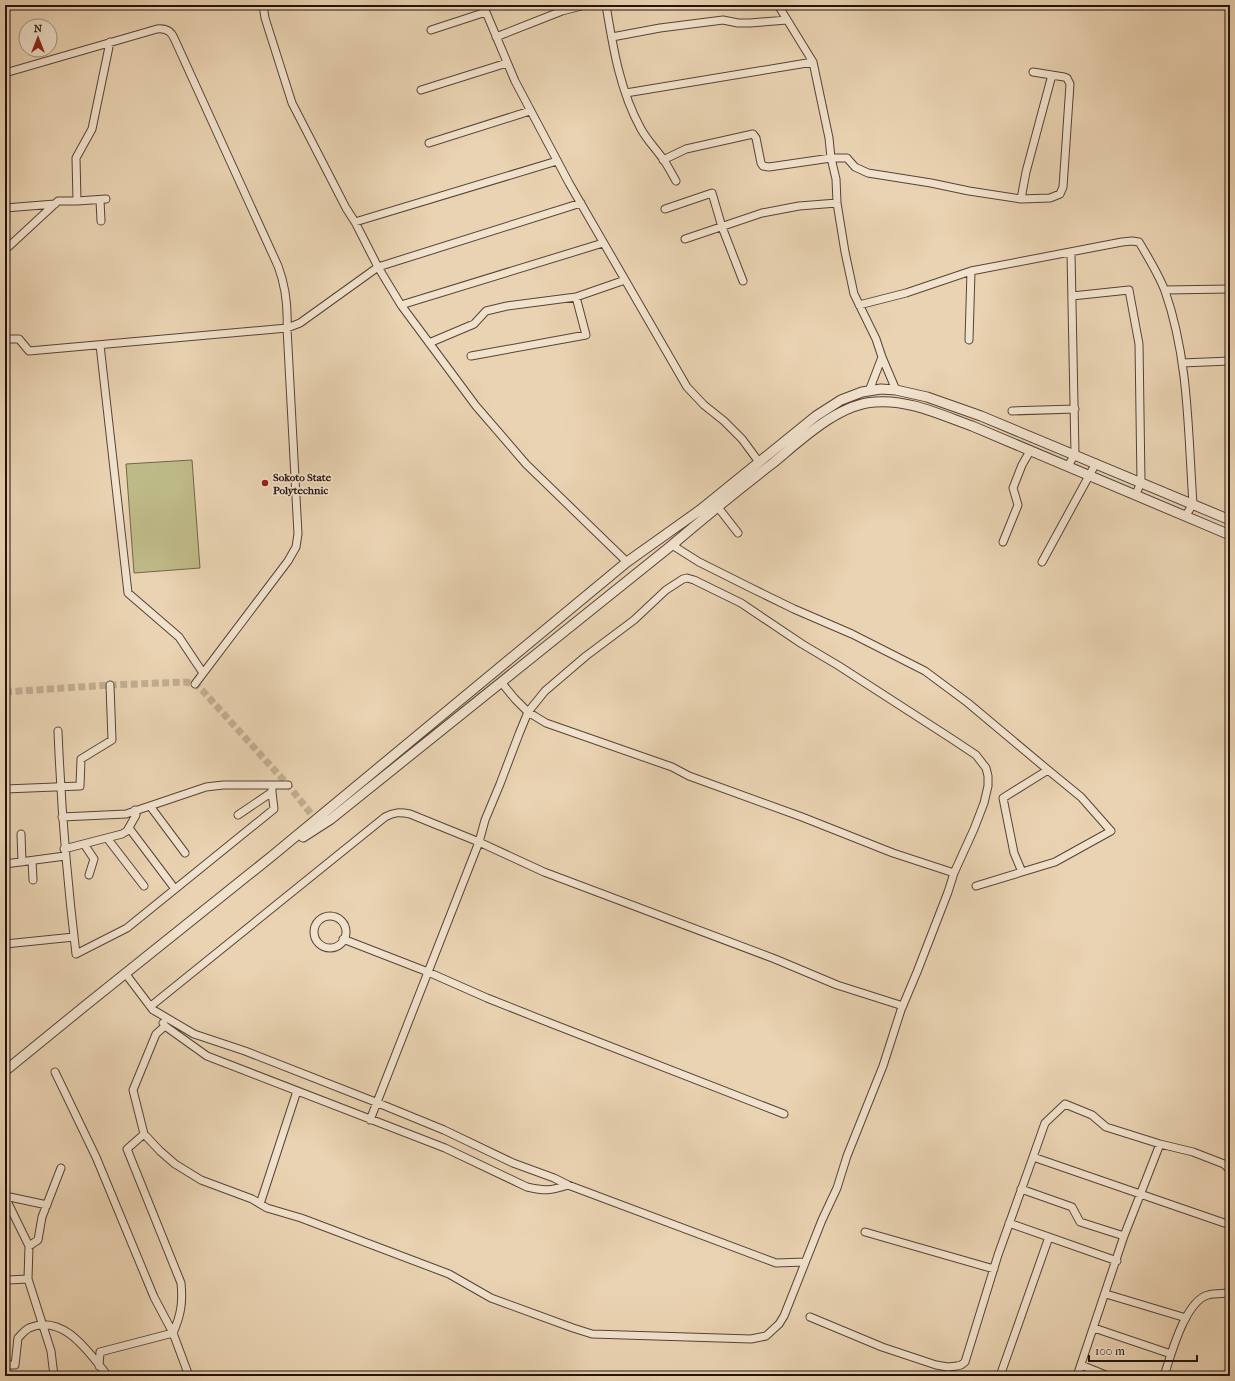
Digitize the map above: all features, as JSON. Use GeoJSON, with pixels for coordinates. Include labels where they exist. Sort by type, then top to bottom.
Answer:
{"type":"FeatureCollection","features":[{"type":"Feature","properties":{"kind":"street"},"geometry":{"type":"LineString","coordinates":[[263,5],[265,18],[292,103],[346,208],[355,222],[378,267],[401,305],[476,406],[526,464],[627,562]]}},
{"type":"Feature","properties":{"kind":"street"},"geometry":{"type":"LineString","coordinates":[[496,37],[531,22],[585,5]]}},
{"type":"Feature","properties":{"kind":"street"},"geometry":{"type":"LineString","coordinates":[[606,5],[618,68],[626,93],[642,129],[676,181]]}},
{"type":"Feature","properties":{"kind":"street"},"geometry":{"type":"LineString","coordinates":[[778,5],[813,62],[836,179],[837,203],[854,294],[876,339],[896,390]]}},
{"type":"Feature","properties":{"kind":"street"},"geometry":{"type":"LineString","coordinates":[[431,30],[484,9],[507,63],[530,111],[603,243],[687,387],[704,405],[724,421],[742,439],[759,462]]}},
{"type":"Feature","properties":{"kind":"street"},"geometry":{"type":"LineString","coordinates":[[612,37],[660,28],[723,20],[738,23],[787,20]]}},
{"type":"Feature","properties":{"kind":"street"},"geometry":{"type":"LineString","coordinates":[[5,73],[157,29],[164,29],[173,35],[284,282],[288,308],[287,328],[298,534],[296,547],[288,562],[195,684]]}},
{"type":"Feature","properties":{"kind":"street"},"geometry":{"type":"LineString","coordinates":[[76,200],[76,158],[92,129],[110,42]]}},
{"type":"Feature","properties":{"kind":"street"},"geometry":{"type":"LineString","coordinates":[[626,93],[813,62]]}},
{"type":"Feature","properties":{"kind":"street"},"geometry":{"type":"LineString","coordinates":[[421,90],[507,63]]}},
{"type":"Feature","properties":{"kind":"street"},"geometry":{"type":"LineString","coordinates":[[663,160],[686,149],[753,134],[756,138],[761,163],[764,166],[769,167],[831,158],[847,158],[855,167],[868,173],[1021,199],[1050,198],[1060,194],[1063,187],[1070,84],[1067,78],[1034,72]]}},
{"type":"Feature","properties":{"kind":"street"},"geometry":{"type":"LineString","coordinates":[[1021,199],[1026,172],[1052,75]]}},
{"type":"Feature","properties":{"kind":"street"},"geometry":{"type":"LineString","coordinates":[[429,143],[530,111]]}},
{"type":"Feature","properties":{"kind":"street"},"geometry":{"type":"LineString","coordinates":[[355,222],[557,161]]}},
{"type":"Feature","properties":{"kind":"street"},"geometry":{"type":"LineString","coordinates":[[665,209],[712,193],[722,227],[743,281]]}},
{"type":"Feature","properties":{"kind":"street"},"geometry":{"type":"LineString","coordinates":[[5,250],[58,201],[103,199],[101,220]]}},
{"type":"Feature","properties":{"kind":"street"},"geometry":{"type":"LineString","coordinates":[[5,339],[19,339],[29,351],[287,328],[300,323],[378,267],[581,203]]}},
{"type":"Feature","properties":{"kind":"street"},"geometry":{"type":"LineString","coordinates":[[685,239],[762,213],[799,206],[837,203]]}},
{"type":"Feature","properties":{"kind":"street"},"geometry":{"type":"LineString","coordinates":[[5,208],[55,204]]}},
{"type":"Feature","properties":{"kind":"street"},"geometry":{"type":"LineString","coordinates":[[859,305],[906,293],[971,271],[1132,241],[1139,242],[1165,290],[1181,352],[1187,411],[1192,504],[1186,515]]}},
{"type":"Feature","properties":{"kind":"street"},"geometry":{"type":"LineString","coordinates":[[401,305],[603,243]]}},
{"type":"Feature","properties":{"kind":"street"},"geometry":{"type":"LineString","coordinates":[[1068,466],[1075,454],[1071,253]]}},
{"type":"Feature","properties":{"kind":"street"},"geometry":{"type":"LineString","coordinates":[[969,340],[971,271]]}},
{"type":"Feature","properties":{"kind":"street"},"geometry":{"type":"LineString","coordinates":[[429,343],[474,324],[486,311],[507,306],[576,297],[625,280]]}},
{"type":"Feature","properties":{"kind":"street"},"geometry":{"type":"LineString","coordinates":[[1165,290],[1230,288]]}},
{"type":"Feature","properties":{"kind":"street"},"geometry":{"type":"LineString","coordinates":[[1072,296],[1129,290],[1139,344],[1141,482],[1136,494]]}},
{"type":"Feature","properties":{"kind":"street"},"geometry":{"type":"LineString","coordinates":[[471,356],[586,334],[576,297]]}},
{"type":"Feature","properties":{"kind":"street"},"geometry":{"type":"LineString","coordinates":[[100,345],[128,593],[179,637],[203,673]]}},
{"type":"Feature","properties":{"kind":"street"},"geometry":{"type":"LineString","coordinates":[[869,391],[882,357]]}},
{"type":"Feature","properties":{"kind":"street"},"geometry":{"type":"LineString","coordinates":[[1182,363],[1230,361]]}},
{"type":"Feature","properties":{"kind":"street"},"geometry":{"type":"LineString","coordinates":[[5,1071],[272,856],[627,562],[700,510],[830,406],[854,394],[881,389],[896,390],[950,404],[1075,454],[1230,520]]}},
{"type":"Feature","properties":{"kind":"street"},"geometry":{"type":"LineString","coordinates":[[272,856],[332,819],[672,545],[717,506],[820,426],[845,410],[864,403],[888,402],[918,407],[972,426],[1230,534]]}},
{"type":"Feature","properties":{"kind":"street"},"geometry":{"type":"LineString","coordinates":[[1012,411],[1075,409]]}},
{"type":"Feature","properties":{"kind":"street"},"geometry":{"type":"LineString","coordinates":[[1003,542],[1018,505],[1013,488],[1022,465],[1030,451]]}},
{"type":"Feature","properties":{"kind":"street"},"geometry":{"type":"LineString","coordinates":[[1042,562],[1096,463]]}},
{"type":"Feature","properties":{"kind":"street"},"geometry":{"type":"LineString","coordinates":[[717,506],[738,533]]}},
{"type":"Feature","properties":{"kind":"street"},"geometry":{"type":"LineString","coordinates":[[672,545],[699,562],[753,589],[794,609],[852,634],[925,671],[968,703],[1081,796],[1111,831],[1055,862],[976,886]]}},
{"type":"Feature","properties":{"kind":"street"},"geometry":{"type":"LineString","coordinates":[[165,1026],[156,1034],[133,1090],[144,1134],[175,1164],[202,1180],[252,1199],[267,1208],[301,1218],[449,1274],[491,1298],[592,1334],[736,1339],[751,1339],[766,1336],[779,1324],[784,1316],[822,1220],[837,1188],[847,1156],[883,1066],[903,1006],[948,892],[954,873],[974,829],[984,802],[988,786],[986,768],[976,755],[741,603],[699,582],[687,578],[683,579],[666,590],[634,620],[586,656],[545,691],[528,712],[485,820],[479,842],[378,1103],[370,1120]]}},
{"type":"Feature","properties":{"kind":"street"},"geometry":{"type":"LineString","coordinates":[[501,682],[528,712],[546,723],[672,767],[689,776],[802,817],[894,853],[954,873]]}},
{"type":"Feature","properties":{"kind":"street"},"geometry":{"type":"LineString","coordinates":[[5,789],[80,786],[81,759],[112,740],[110,685]]}},
{"type":"Feature","properties":{"kind":"street"},"geometry":{"type":"LineString","coordinates":[[58,731],[62,817],[76,954],[127,928],[274,809],[272,789]]}},
{"type":"Feature","properties":{"kind":"street"},"geometry":{"type":"LineString","coordinates":[[1022,872],[1014,853],[1003,798],[1048,770]]}},
{"type":"Feature","properties":{"kind":"street"},"geometry":{"type":"LineString","coordinates":[[62,817],[126,814],[206,787],[223,785],[272,789],[288,785]]}},
{"type":"Feature","properties":{"kind":"street"},"geometry":{"type":"LineString","coordinates":[[238,814],[272,789]]}},
{"type":"Feature","properties":{"kind":"street"},"geometry":{"type":"LineString","coordinates":[[150,806],[185,853]]}},
{"type":"Feature","properties":{"kind":"street"},"geometry":{"type":"LineString","coordinates":[[5,864],[32,861],[65,852],[84,844],[122,834],[129,828],[136,815],[135,810]]}},
{"type":"Feature","properties":{"kind":"street"},"geometry":{"type":"LineString","coordinates":[[153,1009],[390,814],[399,813],[410,814],[479,842],[544,872],[776,960],[837,985],[903,1006]]}},
{"type":"Feature","properties":{"kind":"street"},"geometry":{"type":"LineString","coordinates":[[129,828],[175,889]]}},
{"type":"Feature","properties":{"kind":"street"},"geometry":{"type":"LineString","coordinates":[[21,834],[22,862]]}},
{"type":"Feature","properties":{"kind":"street"},"geometry":{"type":"LineString","coordinates":[[107,838],[144,886]]}},
{"type":"Feature","properties":{"kind":"street"},"geometry":{"type":"LineString","coordinates":[[84,844],[94,859],[89,875]]}},
{"type":"Feature","properties":{"kind":"street"},"geometry":{"type":"LineString","coordinates":[[32,861],[34,880]]}},
{"type":"Feature","properties":{"kind":"street"},"geometry":{"type":"LineString","coordinates":[[333,917],[338,919],[343,924],[345,930],[344,939],[332,948],[326,948],[316,941],[314,929],[321,919],[333,917]]}},
{"type":"Feature","properties":{"kind":"street"},"geometry":{"type":"LineString","coordinates":[[5,944],[74,937]]}},
{"type":"Feature","properties":{"kind":"street"},"geometry":{"type":"LineString","coordinates":[[344,939],[428,972],[529,1015],[784,1114]]}},
{"type":"Feature","properties":{"kind":"street"},"geometry":{"type":"LineString","coordinates":[[125,974],[165,1026],[207,1056],[445,1148],[527,1187],[552,1191],[568,1185]]}},
{"type":"Feature","properties":{"kind":"street"},"geometry":{"type":"LineString","coordinates":[[153,1009],[194,1034],[245,1051],[378,1103],[444,1130],[513,1163],[554,1178],[568,1185],[776,1263],[805,1262]]}},
{"type":"Feature","properties":{"kind":"street"},"geometry":{"type":"LineString","coordinates":[[54,1072],[96,1157],[154,1297],[173,1333],[189,1376]]}},
{"type":"Feature","properties":{"kind":"street"},"geometry":{"type":"LineString","coordinates":[[260,1204],[297,1091]]}},
{"type":"Feature","properties":{"kind":"street"},"geometry":{"type":"LineString","coordinates":[[810,1317],[882,1347],[936,1365],[948,1367],[961,1365],[965,1362],[1009,1223],[1045,1123],[1065,1104],[1092,1115],[1106,1127],[1160,1144],[1193,1152],[1224,1164],[1230,1170]]}},
{"type":"Feature","properties":{"kind":"street"},"geometry":{"type":"LineString","coordinates":[[144,1134],[127,1149],[181,1283],[182,1300],[177,1323],[173,1333]]}},
{"type":"Feature","properties":{"kind":"street"},"geometry":{"type":"LineString","coordinates":[[1077,1376],[1106,1294],[1124,1236],[1160,1144]]}},
{"type":"Feature","properties":{"kind":"street"},"geometry":{"type":"LineString","coordinates":[[1033,1157],[1230,1225]]}},
{"type":"Feature","properties":{"kind":"street"},"geometry":{"type":"LineString","coordinates":[[29,1246],[38,1240],[42,1217],[60,1168]]}},
{"type":"Feature","properties":{"kind":"street"},"geometry":{"type":"LineString","coordinates":[[1021,1189],[1072,1207],[1080,1222],[1124,1236]]}},
{"type":"Feature","properties":{"kind":"street"},"geometry":{"type":"LineString","coordinates":[[5,1197],[47,1205]]}},
{"type":"Feature","properties":{"kind":"street"},"geometry":{"type":"LineString","coordinates":[[5,1197],[29,1246],[28,1279],[51,1351],[54,1376]]}},
{"type":"Feature","properties":{"kind":"street"},"geometry":{"type":"LineString","coordinates":[[1009,1223],[1117,1261]]}},
{"type":"Feature","properties":{"kind":"street"},"geometry":{"type":"LineString","coordinates":[[865,1232],[994,1269]]}},
{"type":"Feature","properties":{"kind":"street"},"geometry":{"type":"LineString","coordinates":[[1000,1376],[1049,1237]]}},
{"type":"Feature","properties":{"kind":"street"},"geometry":{"type":"LineString","coordinates":[[5,1282],[8,1280],[28,1279]]}},
{"type":"Feature","properties":{"kind":"street"},"geometry":{"type":"LineString","coordinates":[[1164,1376],[1183,1323],[1194,1306],[1208,1294],[1230,1293]]}},
{"type":"Feature","properties":{"kind":"street"},"geometry":{"type":"LineString","coordinates":[[1106,1294],[1186,1318]]}},
{"type":"Feature","properties":{"kind":"street"},"geometry":{"type":"LineString","coordinates":[[5,1365],[15,1365],[18,1338],[28,1329],[43,1324],[58,1326],[78,1340],[108,1376]]}},
{"type":"Feature","properties":{"kind":"street"},"geometry":{"type":"LineString","coordinates":[[1094,1328],[1171,1354]]}},
{"type":"Feature","properties":{"kind":"street"},"geometry":{"type":"LineString","coordinates":[[99,1366],[100,1352],[173,1333]]}},
{"type":"Feature","properties":{"kind":"street"},"geometry":{"type":"LineString","coordinates":[[1081,1365],[1108,1376]]}},
{"type":"Feature","properties":{"kind":"shaded area"},"geometry":{"type":"Polygon","coordinates":[[[192,460],[200,568],[134,573],[126,464],[192,460]]]}},
{"type":"Feature","properties":{"kind":"tunnel"},"geometry":{"type":"LineString","coordinates":[[5,692],[110,685],[185,682],[195,684],[288,785],[316,820]]}},
{"type":"Feature","properties":{"kind":"place","name":"Sokoto State Polytechnic"},"geometry":{"type":"Point","coordinates":[265,483]}}]}
